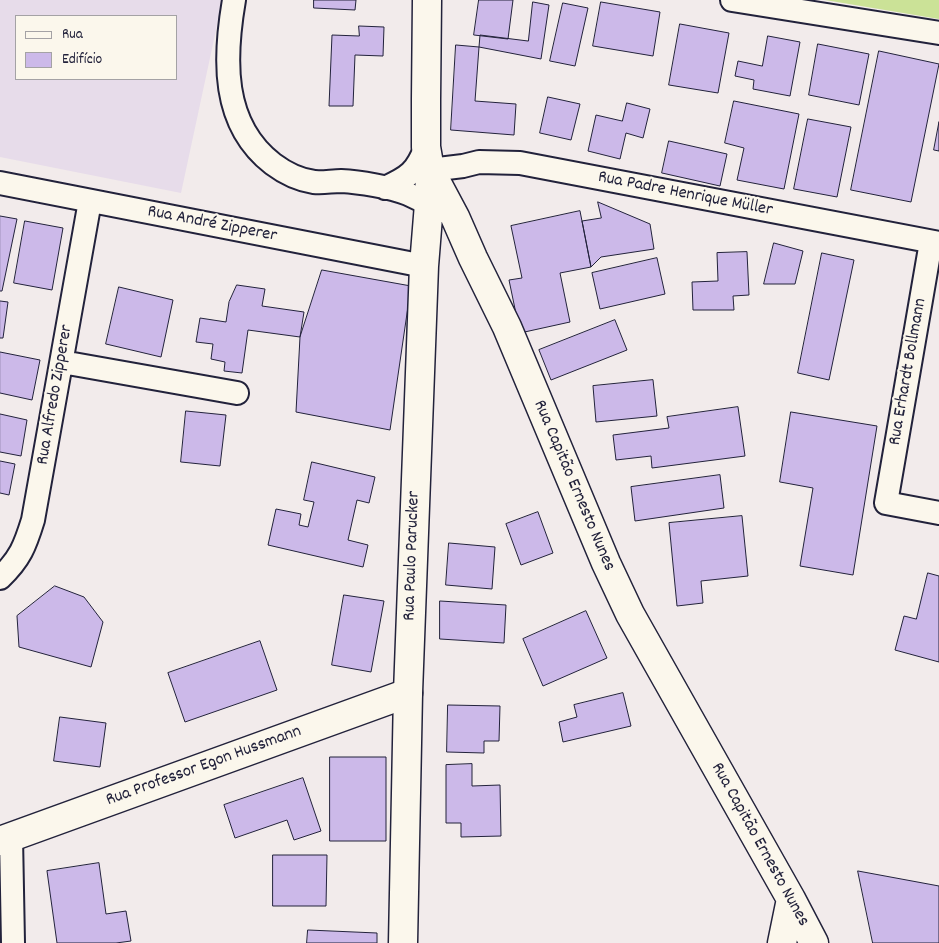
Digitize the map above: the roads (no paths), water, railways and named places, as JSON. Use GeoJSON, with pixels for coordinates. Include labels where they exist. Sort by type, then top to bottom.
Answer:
{"type":"FeatureCollection","features":[{"type":"Feature","properties":{"kind":"main road","name":"Rua Capitão Ernesto Nunes"},"geometry":{"type":"LineString","coordinates":[[427,0],[426,99],[428,158],[473,258],[507,327],[587,520],[630,614],[814,943]]}},
{"type":"Feature","properties":{"kind":"main road","name":"Rua Paulo Parucker"},"geometry":{"type":"LineString","coordinates":[[403,943],[408,693],[424,266],[429,204],[428,158]]}},
{"type":"Feature","properties":{"kind":"main road"},"geometry":{"type":"LineString","coordinates":[[424,266],[435,253],[444,247],[456,248],[473,258]]}},
{"type":"Feature","properties":{"kind":"main road","name":"Rua Professor Egon Hussmann"},"geometry":{"type":"LineString","coordinates":[[6,839],[408,693]]}},
{"type":"Feature","properties":{"kind":"main road"},"geometry":{"type":"LineString","coordinates":[[782,943],[791,899]]}},
{"type":"Feature","properties":{"kind":"street"},"geometry":{"type":"LineString","coordinates":[[234,0],[228,51],[229,82],[236,112],[247,137],[262,156],[280,169],[296,177],[314,182],[342,182],[385,188],[407,194],[455,217]]}},
{"type":"Feature","properties":{"kind":"street"},"geometry":{"type":"LineString","coordinates":[[732,0],[939,33]]}},
{"type":"Feature","properties":{"kind":"street"},"geometry":{"type":"LineString","coordinates":[[385,188],[403,180],[413,172],[421,161],[428,158]]}},
{"type":"Feature","properties":{"kind":"street","name":"Rua Padre Henrique Müller"},"geometry":{"type":"LineString","coordinates":[[428,158],[463,166],[479,162],[520,163],[935,242]]}},
{"type":"Feature","properties":{"kind":"street","name":"Rua André Zipperer"},"geometry":{"type":"LineString","coordinates":[[0,184],[424,266]]}},
{"type":"Feature","properties":{"kind":"street","name":"Rua Alfredo Zipperer"},"geometry":{"type":"LineString","coordinates":[[0,578],[16,562],[26,543],[33,520],[90,202]]}},
{"type":"Feature","properties":{"kind":"street","name":"Rua Erhardt Bollmann"},"geometry":{"type":"LineString","coordinates":[[935,242],[886,503],[939,513]]}},
{"type":"Feature","properties":{"kind":"street"},"geometry":{"type":"LineString","coordinates":[[62,362],[237,393]]}},
{"type":"Feature","properties":{"kind":"street"},"geometry":{"type":"LineString","coordinates":[[6,839],[12,943]]}}]}
